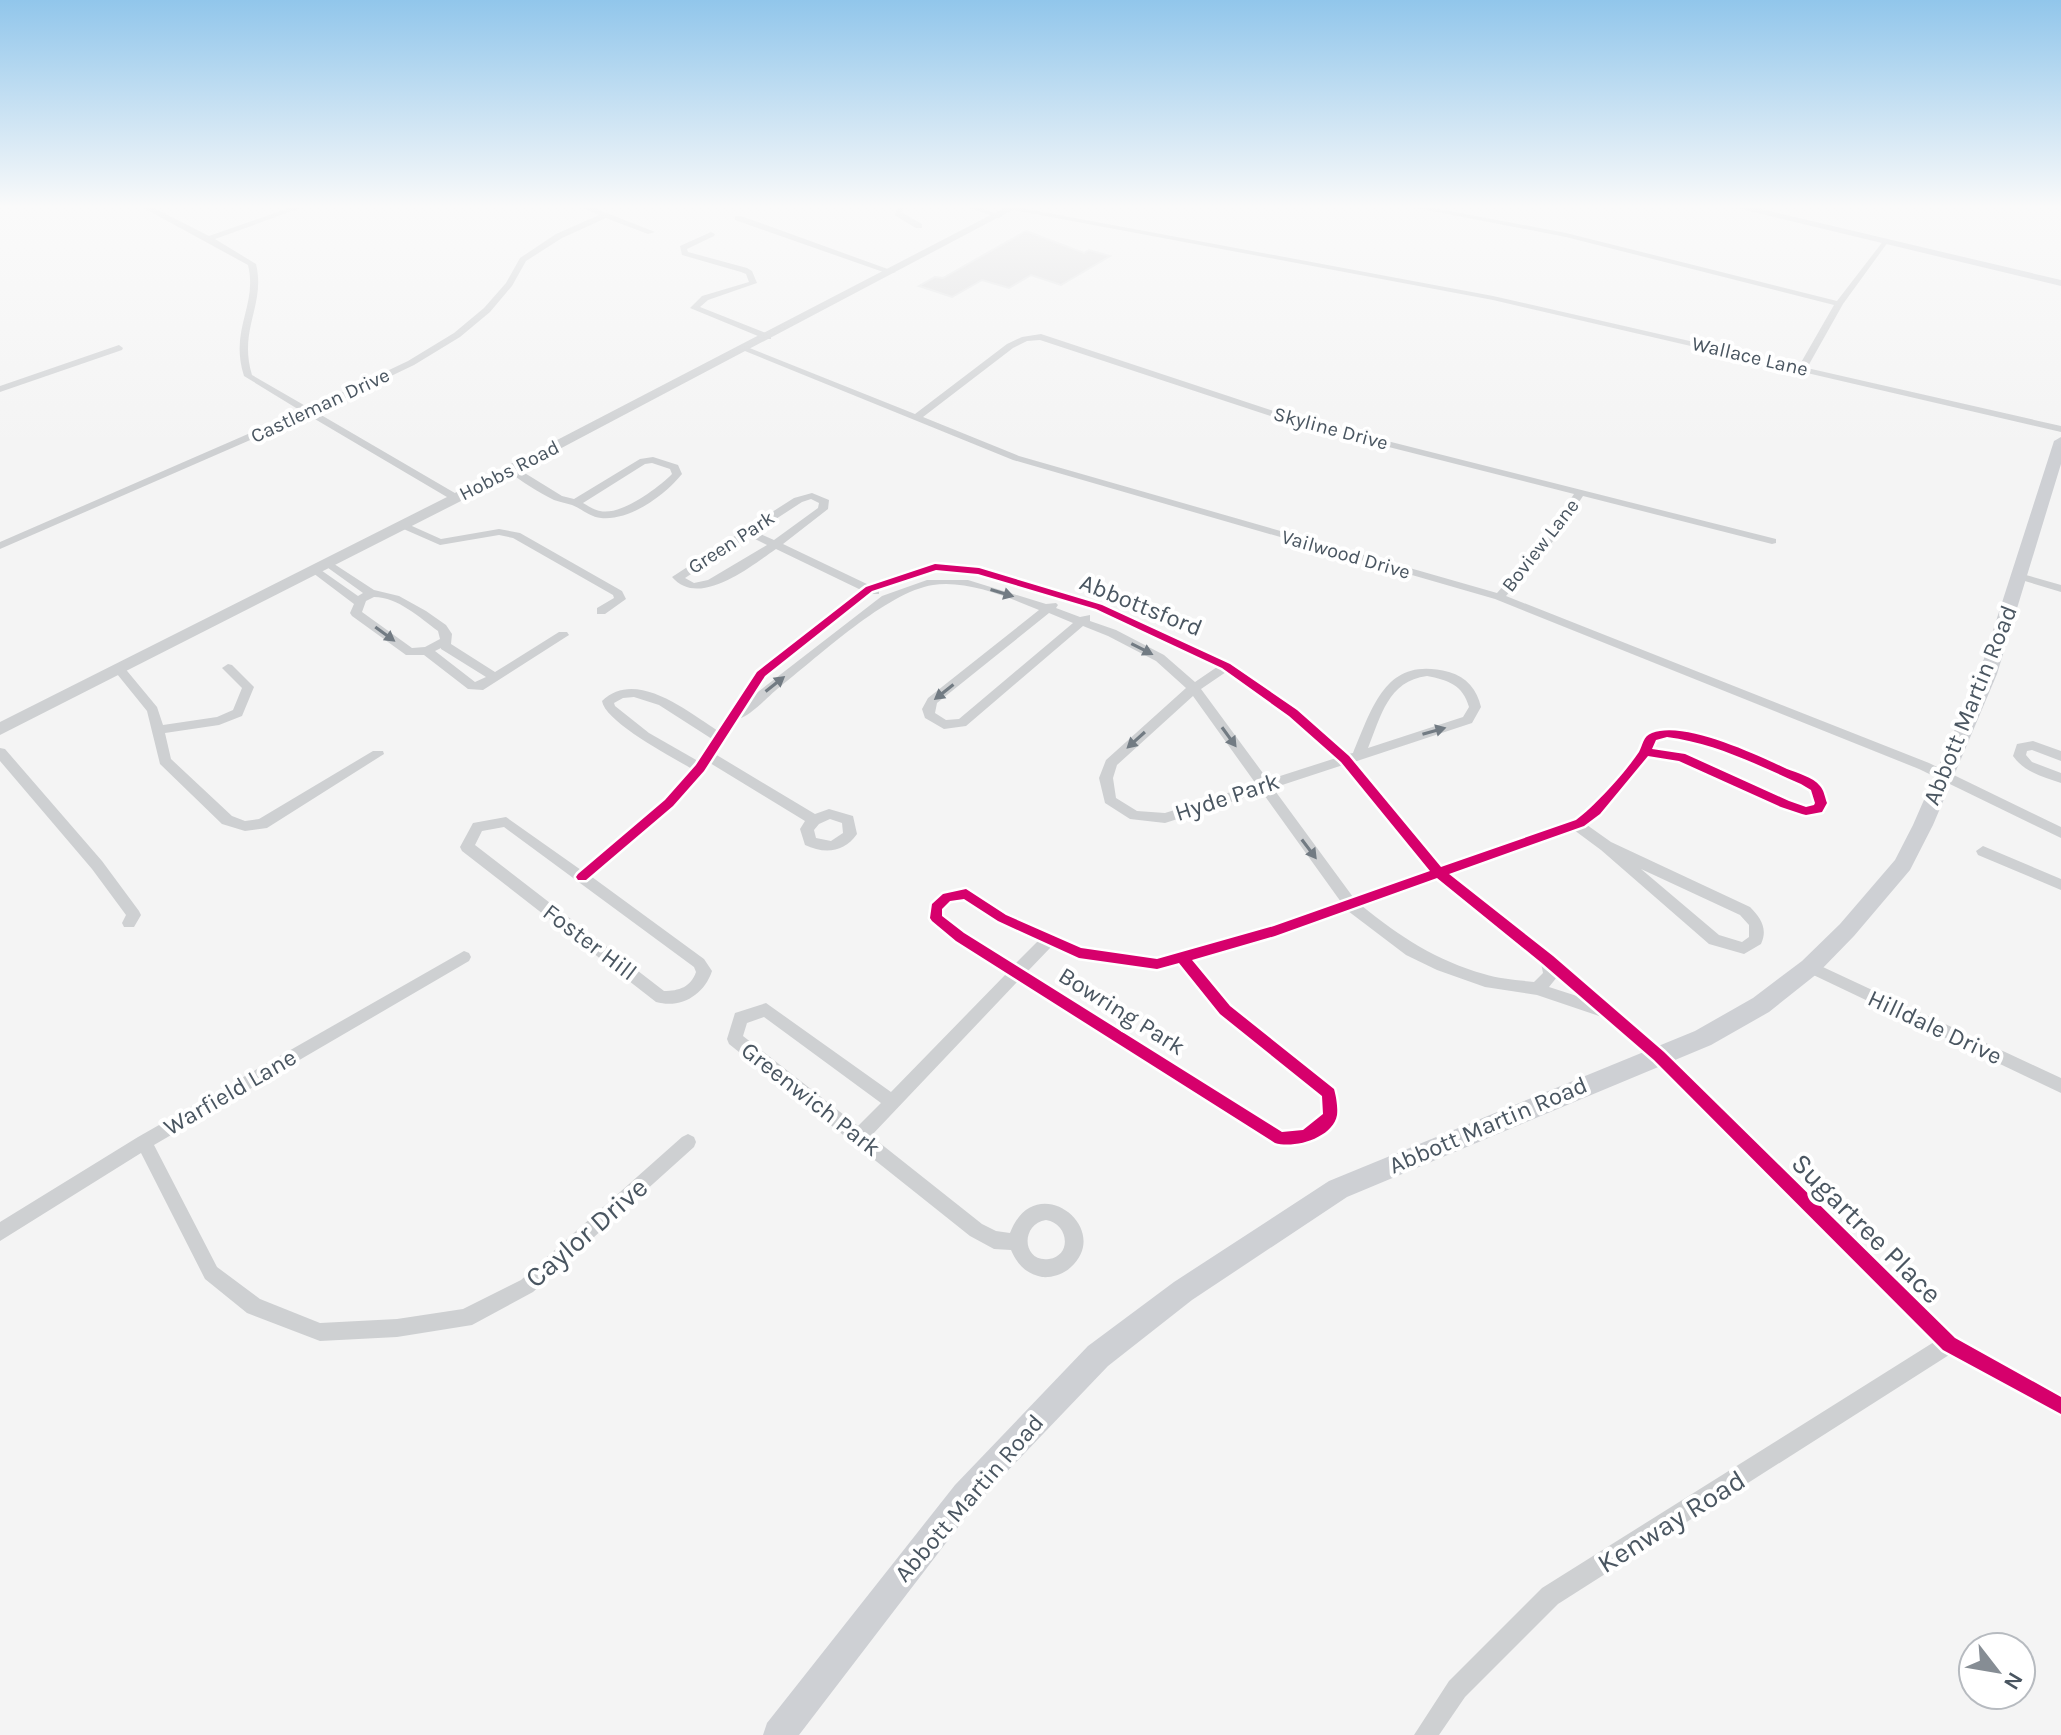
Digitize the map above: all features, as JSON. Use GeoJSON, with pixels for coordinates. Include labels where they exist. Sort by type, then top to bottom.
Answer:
{"type":"FeatureCollection","features":[{"type":"Feature","properties":{"kind":"main road","name":"Abbott Martin Road"},"geometry":{"type":"LineString","coordinates":[[779,1735],[950,1514],[1098,1356],[1183,1291],[1338,1189],[1609,1074],[1703,1038],[1761,1005],[1810,967],[1873,902],[1903,865],[1988,674],[2061,441]]}},
{"type":"Feature","properties":{"kind":"street"},"geometry":{"type":"LineString","coordinates":[[256,287],[244,330],[248,376],[456,498]]}},
{"type":"Feature","properties":{"kind":"street","name":"Castleman Drive"},"geometry":{"type":"LineString","coordinates":[[0,546],[310,411],[411,363],[457,335],[487,310],[506,287]]}},
{"type":"Feature","properties":{"kind":"street"},"geometry":{"type":"LineString","coordinates":[[740,287],[705,298],[694,308],[768,337]]}},
{"type":"Feature","properties":{"kind":"street","name":"Hobbs Road"},"geometry":{"type":"LineString","coordinates":[[0,729],[863,287]]}},
{"type":"Feature","properties":{"kind":"street","name":"Wallace Lane"},"geometry":{"type":"LineString","coordinates":[[1435,287],[2061,429]]}},
{"type":"Feature","properties":{"kind":"street"},"geometry":{"type":"LineString","coordinates":[[1772,287],[1839,304]]}},
{"type":"Feature","properties":{"kind":"street"},"geometry":{"type":"LineString","coordinates":[[1802,368],[1851,287]]}},
{"type":"Feature","properties":{"kind":"street","name":"Skyline Drive"},"geometry":{"type":"LineString","coordinates":[[916,418],[1010,346],[1025,339],[1041,337],[1289,419],[1772,541]]}},
{"type":"Feature","properties":{"kind":"street"},"geometry":{"type":"LineString","coordinates":[[0,389],[119,348]]}},
{"type":"Feature","properties":{"kind":"street","name":"Vailwood Drive"},"geometry":{"type":"LineString","coordinates":[[744,349],[1016,458],[1499,597],[1924,766],[2061,833]]}},
{"type":"Feature","properties":{"kind":"street"},"geometry":{"type":"LineString","coordinates":[[511,469],[558,498],[602,516],[618,512],[648,497],[677,474],[674,467],[643,461],[575,503]]}},
{"type":"Feature","properties":{"kind":"street","name":"Boview Lane"},"geometry":{"type":"LineString","coordinates":[[1499,597],[1545,545],[1581,492]]}},
{"type":"Feature","properties":{"kind":"street","name":"Green Park"},"geometry":{"type":"LineString","coordinates":[[812,496],[825,502],[816,515],[775,544],[703,586],[690,586],[678,577],[798,500],[812,496]]}},
{"type":"Feature","properties":{"kind":"street"},"geometry":{"type":"LineString","coordinates":[[403,525],[440,542],[499,532],[516,535],[618,593],[620,599],[601,611]]}},
{"type":"Feature","properties":{"kind":"street"},"geometry":{"type":"LineString","coordinates":[[746,531],[886,598]]}},
{"type":"Feature","properties":{"kind":"street"},"geometry":{"type":"LineString","coordinates":[[328,563],[372,594],[393,596],[442,628],[446,634],[445,646],[494,677]]}},
{"type":"Feature","properties":{"kind":"street","name":"Abbottsford"},"geometry":{"type":"LineString","coordinates":[[582,877],[669,803],[705,763],[718,737],[761,674],[869,589],[935,567],[979,571],[1099,607],[1226,666],[1293,713],[1345,759],[1438,872],[1548,960],[1659,1056]]}},
{"type":"Feature","properties":{"kind":"street"},"geometry":{"type":"LineString","coordinates":[[314,570],[359,602]]}},
{"type":"Feature","properties":{"kind":"street"},"geometry":{"type":"LineString","coordinates":[[2019,576],[2061,589]]}},
{"type":"Feature","properties":{"kind":"street","name":"Abbottsford"},"geometry":{"type":"LineString","coordinates":[[718,737],[761,695],[886,598],[931,582],[968,583],[1049,609],[1160,658],[1194,688],[1351,905],[1411,951],[1485,981],[1537,989],[1612,1014]]}},
{"type":"Feature","properties":{"kind":"street"},"geometry":{"type":"LineString","coordinates":[[372,594],[359,602],[356,613],[410,652],[427,651],[445,641]]}},
{"type":"Feature","properties":{"kind":"street"},"geometry":{"type":"LineString","coordinates":[[1061,597],[932,701],[929,715],[944,725],[962,723],[1099,607]]}},
{"type":"Feature","properties":{"kind":"street"},"geometry":{"type":"LineString","coordinates":[[427,651],[472,686],[479,687],[563,635]]}},
{"type":"Feature","properties":{"kind":"street","name":"Hyde Park"},"geometry":{"type":"LineString","coordinates":[[1226,666],[1194,688],[1111,763],[1106,778],[1110,800],[1137,818],[1165,818],[1468,720],[1475,707],[1470,691],[1455,679],[1434,673],[1413,673],[1396,680],[1359,754]]}},
{"type":"Feature","properties":{"kind":"street"},"geometry":{"type":"LineString","coordinates":[[159,730],[219,721],[238,713],[248,687],[228,668]]}},
{"type":"Feature","properties":{"kind":"street"},"geometry":{"type":"LineString","coordinates":[[119,669],[153,710],[165,761],[227,820],[245,826],[262,824],[280,815],[378,754]]}},
{"type":"Feature","properties":{"kind":"street"},"geometry":{"type":"LineString","coordinates":[[718,737],[647,693],[622,691],[608,701],[609,708],[645,736],[705,763],[814,820]]}},
{"type":"Feature","properties":{"kind":"street"},"geometry":{"type":"LineString","coordinates":[[1681,757],[1684,735]]}},
{"type":"Feature","properties":{"kind":"street"},"geometry":{"type":"LineString","coordinates":[[1684,735],[1711,742],[1805,781],[1816,788],[1821,803],[1818,809],[1795,808],[1681,757],[1645,752],[1655,736],[1684,735]]}},
{"type":"Feature","properties":{"kind":"street"},"geometry":{"type":"LineString","coordinates":[[2061,756],[2033,745],[2019,750],[2019,756],[2027,765],[2061,778]]}},
{"type":"Feature","properties":{"kind":"street"},"geometry":{"type":"LineString","coordinates":[[0,752],[97,865],[134,915],[129,923]]}},
{"type":"Feature","properties":{"kind":"street","name":"Bowring Park"},"geometry":{"type":"LineString","coordinates":[[1182,957],[1225,1010],[1329,1093],[1330,1116],[1317,1131],[1298,1141],[1280,1138],[960,937],[936,918],[936,907],[947,897],[966,894],[1002,918],[1079,953],[1157,964],[1351,905],[1575,824],[1596,811],[1645,752]]}},
{"type":"Feature","properties":{"kind":"street","name":"Foster Hill"},"geometry":{"type":"LineString","coordinates":[[506,822],[582,877],[699,963],[703,976],[692,990],[675,998],[661,997],[467,847],[478,827],[506,822]]}},
{"type":"Feature","properties":{"kind":"street"},"geometry":{"type":"LineString","coordinates":[[1575,824],[1606,846],[1714,940],[1744,948],[1756,940],[1758,931],[1754,920],[1745,911],[1606,846]]}},
{"type":"Feature","properties":{"kind":"street"},"geometry":{"type":"LineString","coordinates":[[1983,851],[2061,885]]}},
{"type":"Feature","properties":{"kind":"street","name":"Bowring Park"},"geometry":{"type":"LineString","coordinates":[[859,1137],[1050,938]]}},
{"type":"Feature","properties":{"kind":"street","name":"Warfield Lane"},"geometry":{"type":"LineString","coordinates":[[0,1232],[144,1142],[464,957]]}},
{"type":"Feature","properties":{"kind":"street"},"geometry":{"type":"LineString","coordinates":[[1537,989],[1551,975],[1548,960]]}},
{"type":"Feature","properties":{"kind":"street","name":"Hilldale Drive"},"geometry":{"type":"LineString","coordinates":[[1810,967],[2061,1086]]}},
{"type":"Feature","properties":{"kind":"street","name":"Greenwich Park"},"geometry":{"type":"LineString","coordinates":[[893,1103],[766,1010],[740,1018],[735,1039],[976,1230],[994,1240],[1018,1242]]}},
{"type":"Feature","properties":{"kind":"street","name":"Sugartree Place"},"geometry":{"type":"LineString","coordinates":[[1659,1056],[1949,1344],[2061,1406]]}},
{"type":"Feature","properties":{"kind":"street","name":"Caylor Drive"},"geometry":{"type":"LineString","coordinates":[[144,1142],[211,1273],[254,1306],[320,1332],[397,1328],[465,1318],[538,1277],[688,1142]]}},
{"type":"Feature","properties":{"kind":"street","name":"Kenway Road"},"geometry":{"type":"LineString","coordinates":[[1425,1735],[1457,1689],[1550,1596],[1949,1344]]}},
{"type":"Feature","properties":{"kind":"building"},"geometry":{"type":"Polygon","coordinates":[[[922,287],[970,287],[952,297],[922,287]]]}},
{"type":"Feature","properties":{"kind":"cycle path"},"geometry":{"type":"LineString","coordinates":[[582,877],[669,803],[700,768],[761,674],[869,589],[935,567],[979,571],[1099,607],[1226,666],[1293,713],[1345,759],[1438,872],[1548,960],[1659,1056],[1949,1344],[2061,1406]]}},
{"type":"Feature","properties":{"kind":"cycle path"},"geometry":{"type":"LineString","coordinates":[[1182,957],[1225,1010],[1329,1093],[1330,1116],[1314,1131],[1302,1137],[1280,1138],[960,937],[936,918],[936,907],[947,897],[966,894],[1002,918],[1079,953],[1157,964],[1275,931],[1580,823],[1596,811],[1645,752],[1652,737],[1667,733],[1706,741],[1805,781],[1816,788],[1821,803],[1818,809],[1806,811],[1681,757],[1645,752]]}}]}
